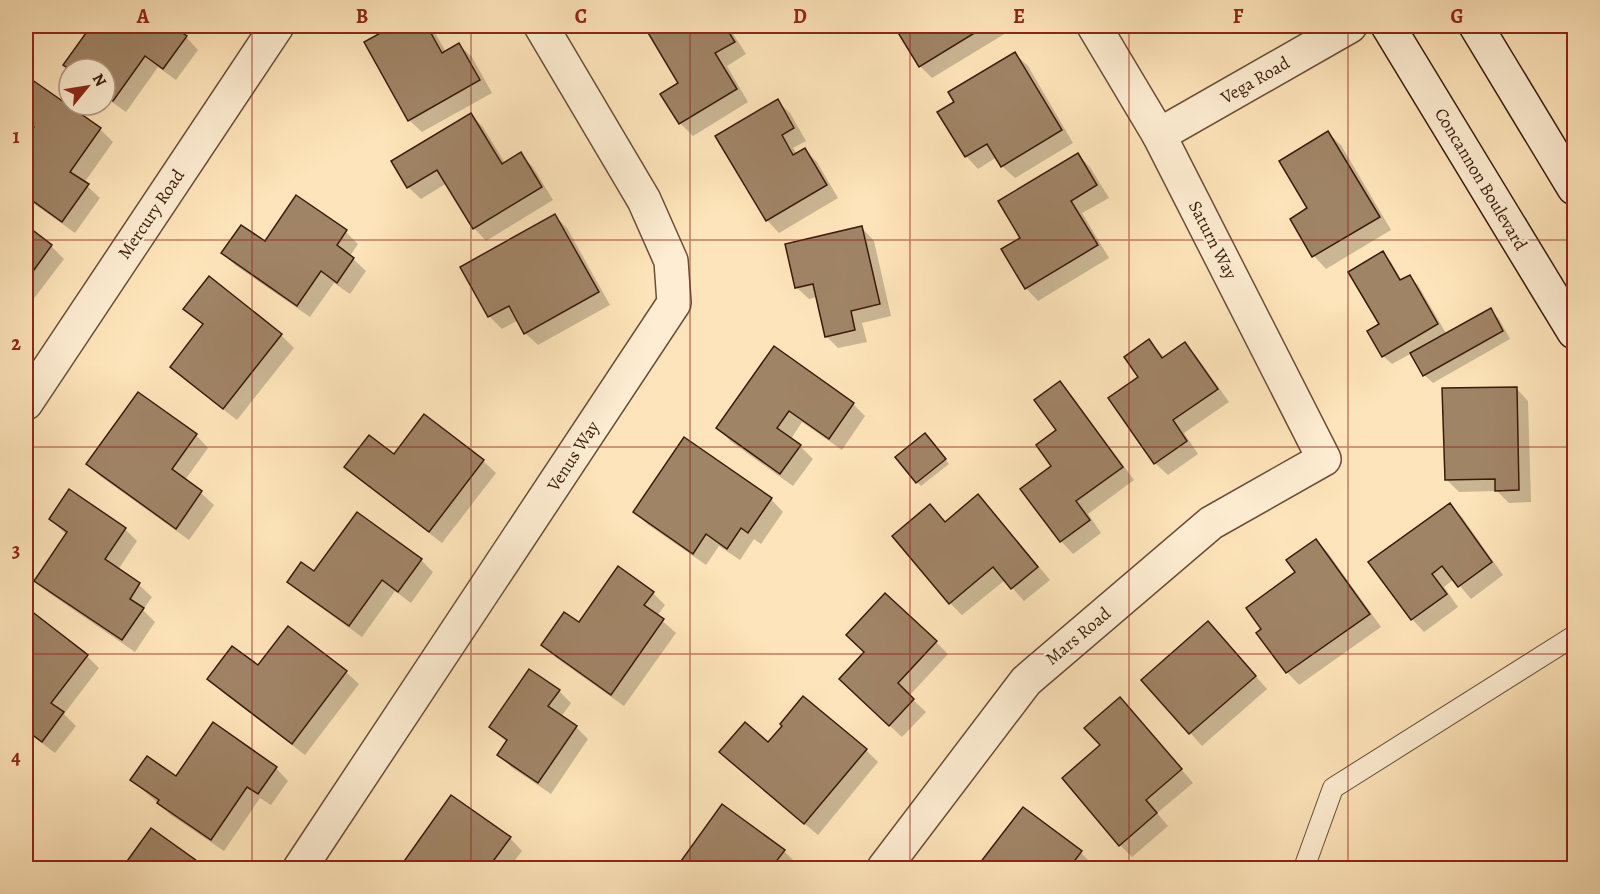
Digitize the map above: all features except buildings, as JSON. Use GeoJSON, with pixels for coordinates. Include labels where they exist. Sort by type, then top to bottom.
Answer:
{"type":"FeatureCollection","features":[{"type":"Feature","properties":{"kind":"street","name":"Mercury Road"},"geometry":{"type":"LineString","coordinates":[[26,403],[277,26]]}},
{"type":"Feature","properties":{"kind":"street","name":"Venus Way"},"geometry":{"type":"LineString","coordinates":[[300,868],[674,303],[671,261],[645,200],[541,26]]}},
{"type":"Feature","properties":{"kind":"street","name":"Saturn Way"},"geometry":{"type":"LineString","coordinates":[[1094,26],[1159,135],[1324,459]]}},
{"type":"Feature","properties":{"kind":"street","name":"Vega Road"},"geometry":{"type":"LineString","coordinates":[[1159,135],[1350,26]]}},
{"type":"Feature","properties":{"kind":"street","name":"Concannon Boulevard"},"geometry":{"type":"LineString","coordinates":[[1388,26],[1575,332]]}},
{"type":"Feature","properties":{"kind":"street"},"geometry":{"type":"LineString","coordinates":[[1476,26],[1575,188]]}},
{"type":"Feature","properties":{"kind":"street","name":"Mars Road"},"geometry":{"type":"LineString","coordinates":[[884,868],[1026,681],[1211,523],[1324,459]]}},
{"type":"Feature","properties":{"kind":"lane"},"geometry":{"type":"LineString","coordinates":[[1304,868],[1333,788],[1575,636]]}}]}
